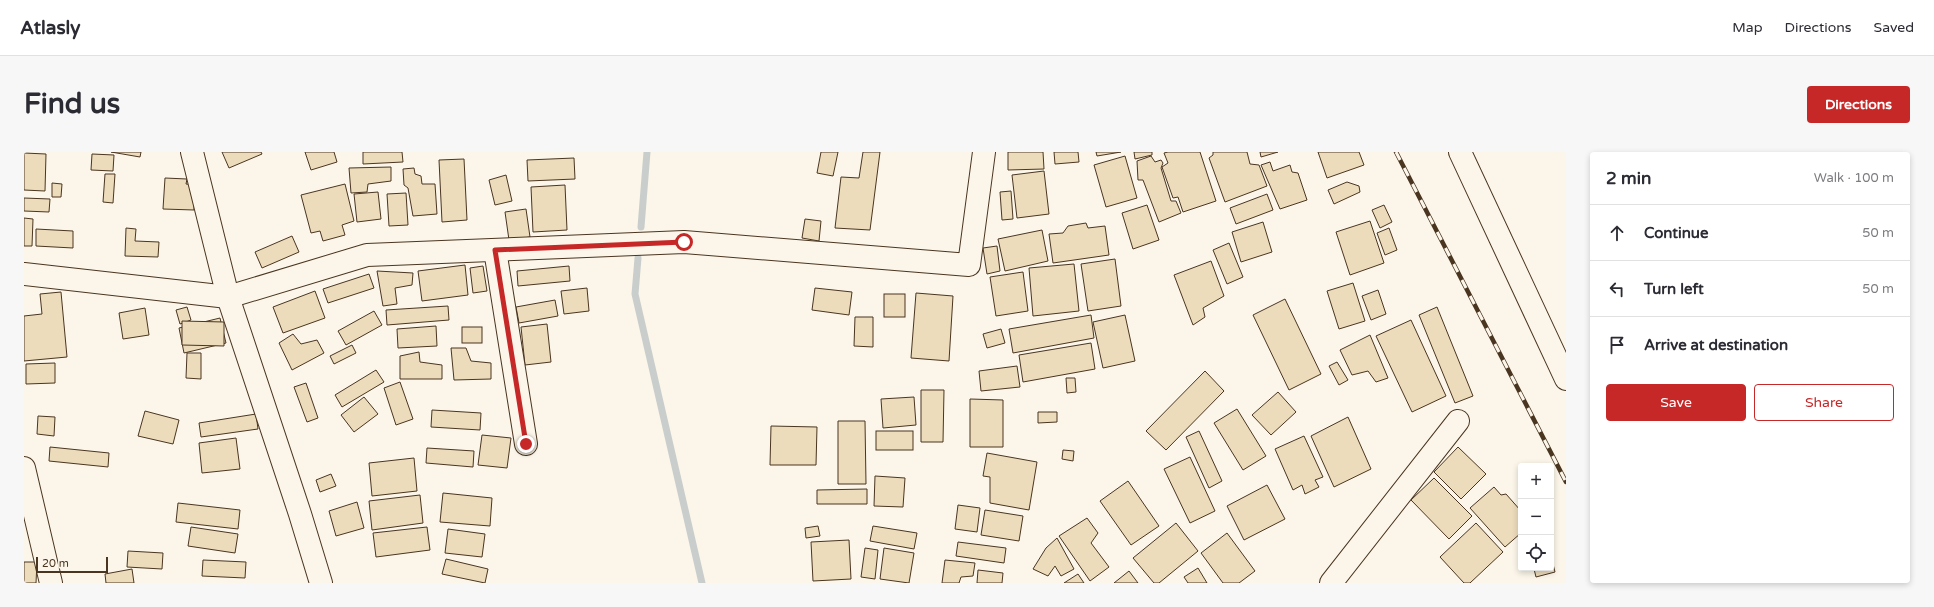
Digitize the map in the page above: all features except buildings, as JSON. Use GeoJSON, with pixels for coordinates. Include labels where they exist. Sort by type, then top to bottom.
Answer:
{"type":"FeatureCollection","features":[{"type":"Feature","properties":{"kind":"street"},"geometry":{"type":"LineString","coordinates":[[192,152],[228,297],[300,514],[321,583]]}},
{"type":"Feature","properties":{"kind":"street"},"geometry":{"type":"LineString","coordinates":[[24,274],[228,297],[366,255],[684,242],[969,264],[984,152]]}},
{"type":"Feature","properties":{"kind":"street"},"geometry":{"type":"LineString","coordinates":[[1460,152],[1566,379]]}},
{"type":"Feature","properties":{"kind":"street"},"geometry":{"type":"LineString","coordinates":[[495,250],[526,444]]}},
{"type":"Feature","properties":{"kind":"street"},"geometry":{"type":"LineString","coordinates":[[1332,583],[1458,421]]}},
{"type":"Feature","properties":{"kind":"street"},"geometry":{"type":"LineString","coordinates":[[24,468],[51,583]]}},
{"type":"Feature","properties":{"kind":"waterway"},"geometry":{"type":"LineString","coordinates":[[641,227],[647,152]]}},
{"type":"Feature","properties":{"kind":"waterway"},"geometry":{"type":"LineString","coordinates":[[638,258],[635,294],[702,583]]}},
{"type":"Feature","properties":{"kind":"railway"},"geometry":{"type":"LineString","coordinates":[[1396,152],[1566,482]]}},
{"type":"Feature","properties":{"kind":"route"},"geometry":{"type":"LineString","coordinates":[[526,444],[495,250],[684,242]]}}]}
